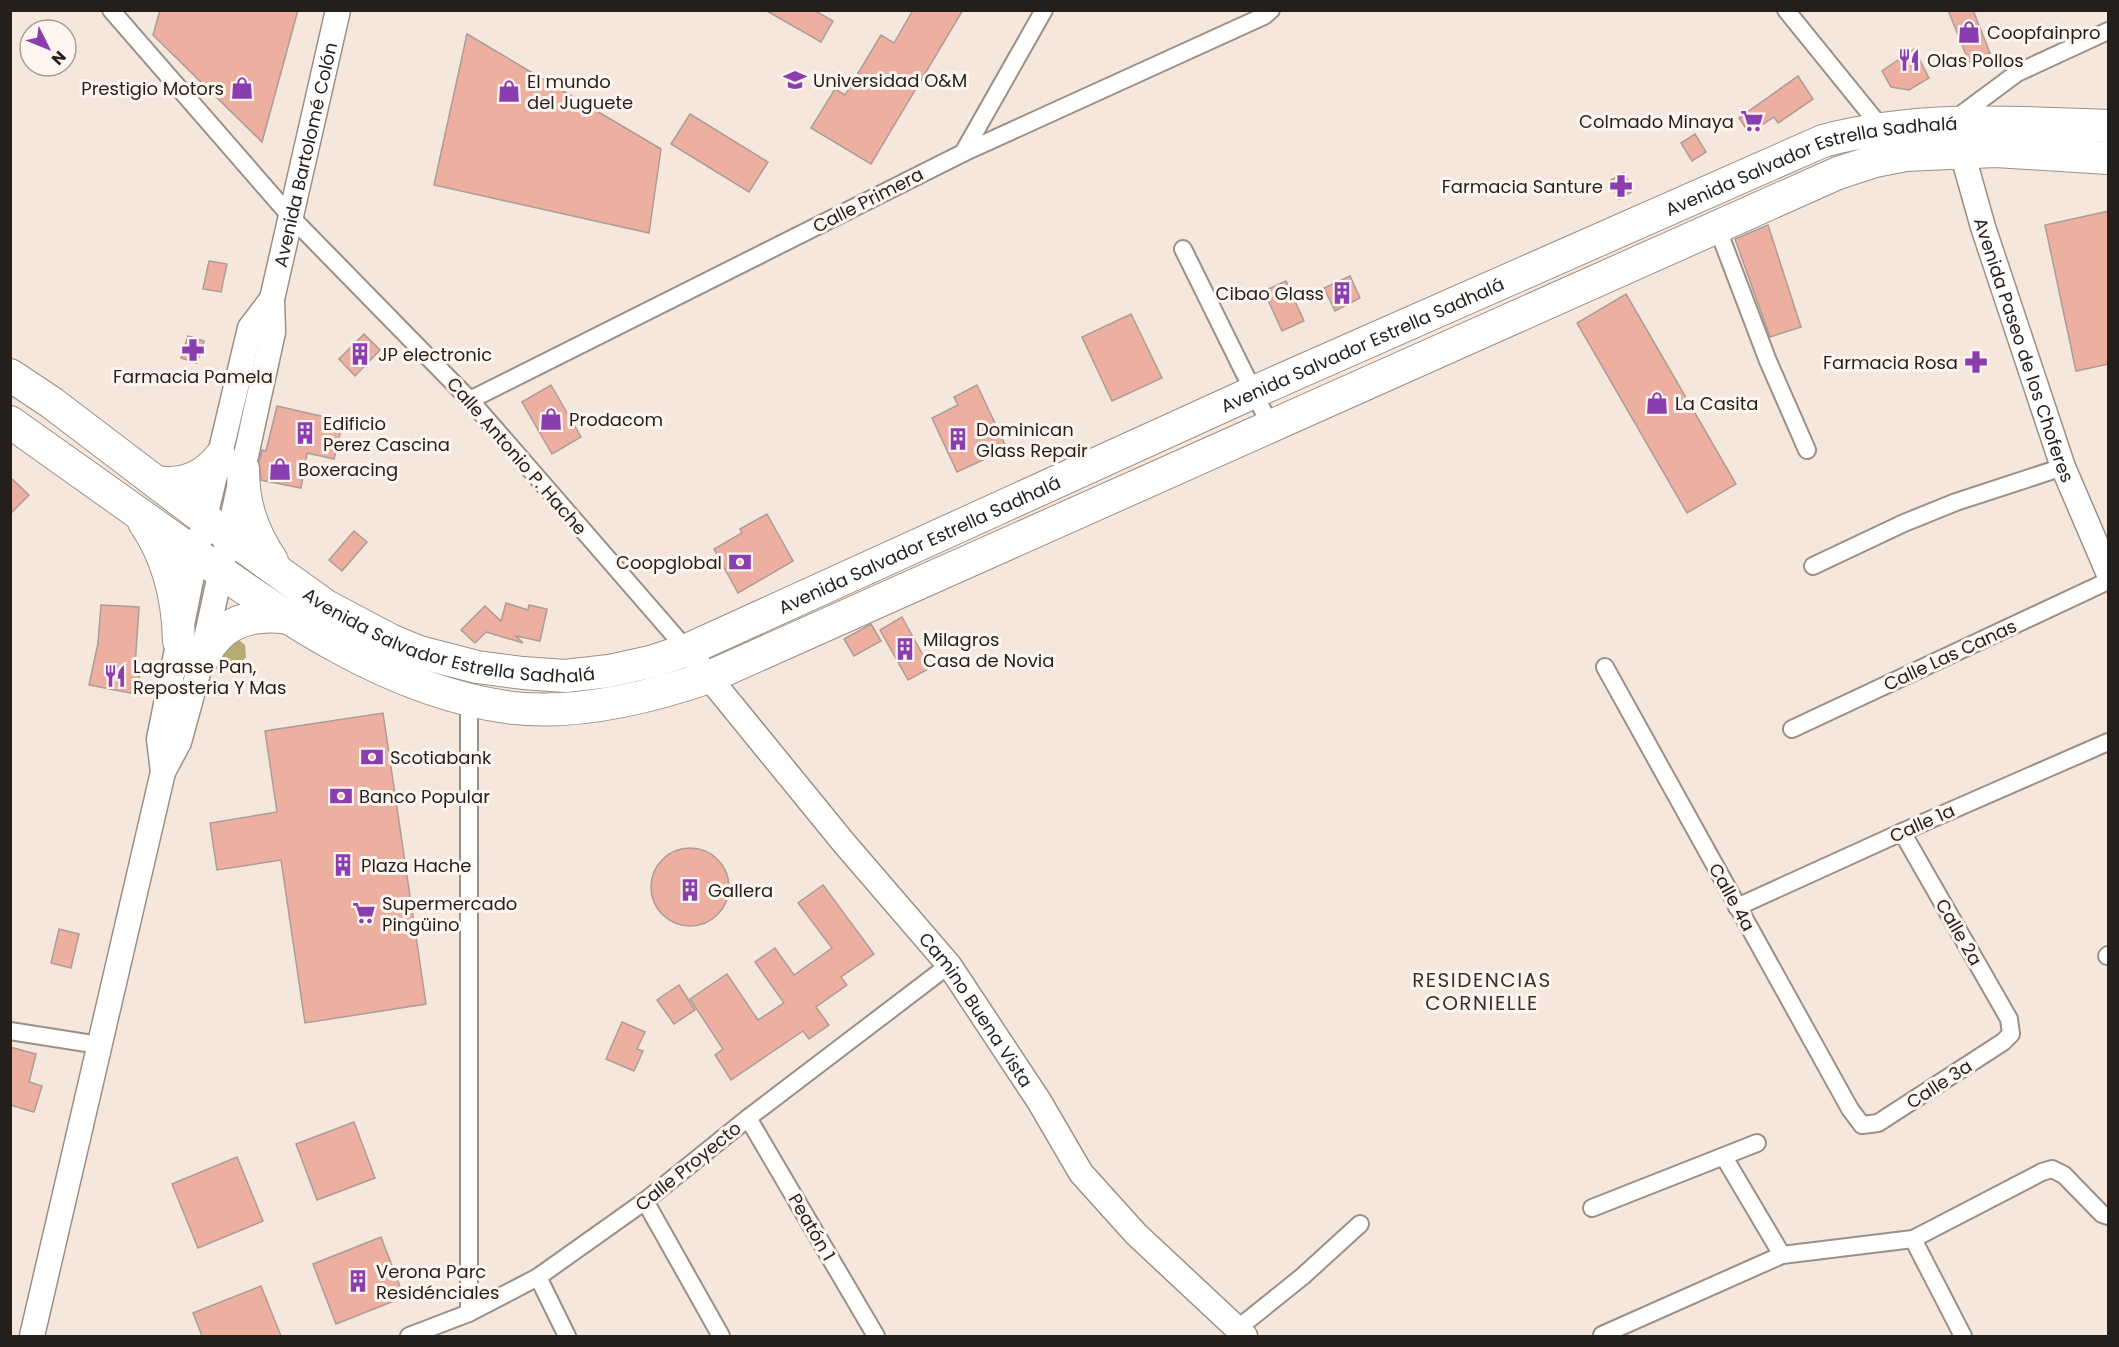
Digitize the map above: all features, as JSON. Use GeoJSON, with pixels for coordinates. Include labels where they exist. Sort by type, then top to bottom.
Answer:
{"type":"FeatureCollection","features":[{"type":"Feature","properties":{"kind":"highway","name":"Avenida Salvador Estrella Sadhalá"},"geometry":{"type":"LineString","coordinates":[[10,375],[52,403],[326,606],[390,640],[419,652],[477,667],[565,676],[654,661],[687,650],[1254,392],[1823,141],[1861,131],[1950,123],[1991,121],[2109,126]]}},
{"type":"Feature","properties":{"kind":"highway","name":"Avenida Salvador Estrella Sadhalá"},"geometry":{"type":"LineString","coordinates":[[10,422],[196,555],[289,618],[379,669],[469,701],[516,708],[562,708],[618,702],[669,691],[709,677],[1838,173],[1875,161],[1906,155],[1996,151],[2109,158]]}},
{"type":"Feature","properties":{"kind":"highway"},"geometry":{"type":"LineString","coordinates":[[157,482],[175,483],[192,479],[208,470],[232,463],[257,537],[272,561],[291,581]]}},
{"type":"Feature","properties":{"kind":"highway"},"geometry":{"type":"LineString","coordinates":[[139,513],[157,542],[170,574],[190,651],[213,641],[231,626],[253,617],[265,615],[289,618]]}},
{"type":"Feature","properties":{"kind":"main road","name":"Avenida Bartolomé Colón"},"geometry":{"type":"LineString","coordinates":[[190,651],[222,573],[217,527],[232,463],[273,332],[272,300],[338,10]]}},
{"type":"Feature","properties":{"kind":"main road","name":"Avenida Paseo de los Choferes"},"geometry":{"type":"LineString","coordinates":[[1950,123],[1959,140],[1983,226],[2063,466],[2109,572]]}},
{"type":"Feature","properties":{"kind":"main road","name":"Avenida Bartolomé Colón"},"geometry":{"type":"LineString","coordinates":[[190,651],[196,555],[217,527]]}},
{"type":"Feature","properties":{"kind":"main road","name":"Camino Buena Vista"},"geometry":{"type":"LineString","coordinates":[[687,650],[844,843],[949,965],[1040,1101],[1081,1173],[1136,1234],[1241,1333]]}},
{"type":"Feature","properties":{"kind":"main road"},"geometry":{"type":"LineString","coordinates":[[32,1336],[163,772],[179,742],[190,651]]}},
{"type":"Feature","properties":{"kind":"street","name":"Calle Antonio P. Hache"},"geometry":{"type":"LineString","coordinates":[[111,10],[291,217],[470,400],[687,650]]}},
{"type":"Feature","properties":{"kind":"street"},"geometry":{"type":"LineString","coordinates":[[963,153],[1044,10]]}},
{"type":"Feature","properties":{"kind":"street","name":"Calle Primera"},"geometry":{"type":"LineString","coordinates":[[470,400],[963,153],[1264,16],[1271,10]]}},
{"type":"Feature","properties":{"kind":"street"},"geometry":{"type":"LineString","coordinates":[[1786,10],[1906,155]]}},
{"type":"Feature","properties":{"kind":"street"},"geometry":{"type":"LineString","coordinates":[[1950,123],[2017,73],[2109,31]]}},
{"type":"Feature","properties":{"kind":"street"},"geometry":{"type":"LineString","coordinates":[[1717,227],[1768,361],[1807,450]]}},
{"type":"Feature","properties":{"kind":"street"},"geometry":{"type":"LineString","coordinates":[[1183,249],[1271,427]]}},
{"type":"Feature","properties":{"kind":"street"},"geometry":{"type":"LineString","coordinates":[[1813,566],[1946,506],[2063,466]]}},
{"type":"Feature","properties":{"kind":"street","name":"Calle Las Canas"},"geometry":{"type":"LineString","coordinates":[[1792,729],[2109,581]]}},
{"type":"Feature","properties":{"kind":"street","name":"Calle 4a"},"geometry":{"type":"LineString","coordinates":[[1605,667],[1850,1109],[1862,1125]]}},
{"type":"Feature","properties":{"kind":"street"},"geometry":{"type":"LineString","coordinates":[[469,701],[469,1313]]}},
{"type":"Feature","properties":{"kind":"street","name":"Calle 1a"},"geometry":{"type":"LineString","coordinates":[[1737,907],[2109,742]]}},
{"type":"Feature","properties":{"kind":"street","name":"Calle 2a"},"geometry":{"type":"LineString","coordinates":[[1902,832],[2008,1018],[2011,1034]]}},
{"type":"Feature","properties":{"kind":"street","name":"Calle Proyecto"},"geometry":{"type":"LineString","coordinates":[[409,1336],[469,1313],[538,1277],[645,1201],[748,1118],[949,965]]}},
{"type":"Feature","properties":{"kind":"street"},"geometry":{"type":"LineString","coordinates":[[10,1031],[99,1045]]}},
{"type":"Feature","properties":{"kind":"street","name":"Calle 3a"},"geometry":{"type":"LineString","coordinates":[[1862,1125],[1878,1123],[2003,1042],[2011,1034]]}},
{"type":"Feature","properties":{"kind":"street","name":"Peatón 1"},"geometry":{"type":"LineString","coordinates":[[748,1118],[876,1336]]}},
{"type":"Feature","properties":{"kind":"street"},"geometry":{"type":"LineString","coordinates":[[1592,1208],[1757,1143]]}},
{"type":"Feature","properties":{"kind":"street"},"geometry":{"type":"LineString","coordinates":[[1724,1157],[1782,1255]]}},
{"type":"Feature","properties":{"kind":"street"},"geometry":{"type":"LineString","coordinates":[[1602,1335],[1782,1255],[1913,1239],[2012,1186],[2052,1169],[2064,1175],[2102,1214],[2109,1216]]}},
{"type":"Feature","properties":{"kind":"street"},"geometry":{"type":"LineString","coordinates":[[645,1201],[721,1336]]}},
{"type":"Feature","properties":{"kind":"street"},"geometry":{"type":"LineString","coordinates":[[1241,1333],[1360,1224]]}},
{"type":"Feature","properties":{"kind":"street"},"geometry":{"type":"LineString","coordinates":[[1913,1239],[1963,1336]]}},
{"type":"Feature","properties":{"kind":"street"},"geometry":{"type":"LineString","coordinates":[[538,1277],[567,1336]]}},
{"type":"Feature","properties":{"kind":"shaded area"},"geometry":{"type":"Polygon","coordinates":[[[239,640],[245,645],[246,657],[240,663],[227,663],[222,656],[222,647],[239,640]]]}},
{"type":"Feature","properties":{"kind":"building","name":"Prestigio Motors"},"geometry":{"type":"Polygon","coordinates":[[[160,10],[298,10],[262,142],[153,35],[160,10]]]}},
{"type":"Feature","properties":{"kind":"building"},"geometry":{"type":"Polygon","coordinates":[[[765,10],[814,10],[833,21],[821,42],[765,10]]]}},
{"type":"Feature","properties":{"kind":"building"},"geometry":{"type":"Polygon","coordinates":[[[913,10],[963,10],[871,164],[811,128],[835,89],[845,95],[881,35],[894,43],[913,10]]]}},
{"type":"Feature","properties":{"kind":"building","name":"Coopfainpro"},"geometry":{"type":"Polygon","coordinates":[[[1948,10],[1973,10],[1990,53],[1969,62],[1948,10]]]}},
{"type":"Feature","properties":{"kind":"building","name":"El mundo del Juguete"},"geometry":{"type":"Polygon","coordinates":[[[467,34],[661,149],[649,233],[434,185],[467,34]]]}},
{"type":"Feature","properties":{"kind":"building","name":"Olas Pollos"},"geometry":{"type":"Polygon","coordinates":[[[1914,49],[1929,78],[1909,90],[1891,87],[1882,71],[1914,49]]]}},
{"type":"Feature","properties":{"kind":"building"},"geometry":{"type":"Polygon","coordinates":[[[1798,76],[1813,99],[1778,123],[1774,117],[1749,133],[1739,118],[1798,76]]]}},
{"type":"Feature","properties":{"kind":"building"},"geometry":{"type":"Polygon","coordinates":[[[690,114],[768,162],[749,192],[671,144],[690,114]]]}},
{"type":"Feature","properties":{"kind":"building"},"geometry":{"type":"Polygon","coordinates":[[[1695,134],[1706,152],[1692,161],[1681,143],[1695,134]]]}},
{"type":"Feature","properties":{"kind":"building","name":"Farmacia Santure"},"geometry":{"type":"Polygon","coordinates":[[[1624,173],[1633,191],[1619,199],[1609,181],[1624,173]]]}},
{"type":"Feature","properties":{"kind":"building"},"geometry":{"type":"Polygon","coordinates":[[[2109,211],[2109,364],[2076,371],[2045,225],[2109,211]]]}},
{"type":"Feature","properties":{"kind":"building"},"geometry":{"type":"Polygon","coordinates":[[[1768,225],[1801,327],[1770,337],[1735,239],[1768,225]]]}},
{"type":"Feature","properties":{"kind":"building"},"geometry":{"type":"Polygon","coordinates":[[[209,261],[227,264],[221,292],[203,289],[209,261]]]}},
{"type":"Feature","properties":{"kind":"building","name":"Cibao Glass"},"geometry":{"type":"Polygon","coordinates":[[[1350,276],[1360,298],[1335,311],[1324,288],[1350,276]]]}},
{"type":"Feature","properties":{"kind":"building"},"geometry":{"type":"Polygon","coordinates":[[[1286,281],[1304,321],[1282,331],[1264,291],[1286,281]]]}},
{"type":"Feature","properties":{"kind":"building","name":"La Casita"},"geometry":{"type":"Polygon","coordinates":[[[1626,294],[1736,484],[1687,513],[1577,323],[1626,294]]]}},
{"type":"Feature","properties":{"kind":"building"},"geometry":{"type":"Polygon","coordinates":[[[1131,314],[1162,378],[1112,401],[1082,337],[1131,314]]]}},
{"type":"Feature","properties":{"kind":"building","name":"JP electronic"},"geometry":{"type":"Polygon","coordinates":[[[364,334],[380,350],[355,376],[339,359],[364,334]]]}},
{"type":"Feature","properties":{"kind":"building","name":"Farmacia Pamela"},"geometry":{"type":"Polygon","coordinates":[[[188,336],[204,341],[197,363],[181,358],[188,336]]]}},
{"type":"Feature","properties":{"kind":"building","name":"Prodacom"},"geometry":{"type":"Polygon","coordinates":[[[551,385],[581,437],[552,454],[522,402],[551,385]]]}},
{"type":"Feature","properties":{"kind":"building"},"geometry":{"type":"Polygon","coordinates":[[[977,385],[1007,449],[957,472],[932,418],[958,405],[954,397],[977,385]]]}},
{"type":"Feature","properties":{"kind":"building","name":"Edificio Perez Cascina"},"geometry":{"type":"Polygon","coordinates":[[[277,406],[343,421],[334,459],[307,453],[301,488],[261,480],[259,462],[262,450],[266,451],[277,406]]]}},
{"type":"Feature","properties":{"kind":"building"},"geometry":{"type":"Polygon","coordinates":[[[10,477],[29,495],[10,514],[10,477]]]}},
{"type":"Feature","properties":{"kind":"building"},"geometry":{"type":"Polygon","coordinates":[[[767,514],[793,561],[738,593],[714,549],[742,533],[740,529],[767,514]]]}},
{"type":"Feature","properties":{"kind":"building"},"geometry":{"type":"Polygon","coordinates":[[[354,531],[367,542],[342,571],[329,560],[354,531]]]}},
{"type":"Feature","properties":{"kind":"building"},"geometry":{"type":"Polygon","coordinates":[[[506,603],[528,610],[529,605],[547,609],[540,641],[516,636],[523,643],[486,632],[475,643],[461,630],[485,606],[501,621],[506,603]]]}},
{"type":"Feature","properties":{"kind":"building"},"geometry":{"type":"Polygon","coordinates":[[[101,605],[139,607],[135,667],[141,668],[136,694],[89,685],[98,643],[101,605]]]}},
{"type":"Feature","properties":{"kind":"building","name":"Milagros Casa de Novia"},"geometry":{"type":"Polygon","coordinates":[[[902,617],[930,668],[908,680],[880,630],[902,617]]]}},
{"type":"Feature","properties":{"kind":"building"},"geometry":{"type":"Polygon","coordinates":[[[871,624],[881,641],[854,656],[844,639],[871,624]]]}},
{"type":"Feature","properties":{"kind":"building","name":"Plaza Hache"},"geometry":{"type":"Polygon","coordinates":[[[383,713],[426,1004],[305,1023],[281,860],[217,870],[210,823],[277,812],[265,731],[383,713]]]}},
{"type":"Feature","properties":{"kind":"building","name":"Gallera"},"geometry":{"type":"Polygon","coordinates":[[[690,848],[705,851],[722,865],[729,887],[726,902],[712,919],[690,926],[675,923],[658,909],[651,887],[654,872],[668,855],[690,848]]]}},
{"type":"Feature","properties":{"kind":"building"},"geometry":{"type":"Polygon","coordinates":[[[823,885],[874,954],[841,977],[847,985],[816,1007],[829,1025],[809,1039],[803,1031],[731,1080],[715,1055],[723,1049],[690,999],[727,974],[758,1020],[784,1003],[755,962],[775,948],[794,975],[832,948],[798,903],[823,885]]]}},
{"type":"Feature","properties":{"kind":"building"},"geometry":{"type":"Polygon","coordinates":[[[59,929],[79,934],[71,968],[51,963],[59,929]]]}},
{"type":"Feature","properties":{"kind":"building"},"geometry":{"type":"Polygon","coordinates":[[[679,985],[695,1010],[674,1024],[657,1000],[679,985]]]}},
{"type":"Feature","properties":{"kind":"building"},"geometry":{"type":"Polygon","coordinates":[[[622,1022],[645,1032],[637,1049],[643,1051],[634,1071],[606,1059],[622,1022]]]}},
{"type":"Feature","properties":{"kind":"building"},"geometry":{"type":"Polygon","coordinates":[[[10,1047],[36,1054],[29,1082],[42,1086],[34,1112],[10,1105],[10,1047]]]}},
{"type":"Feature","properties":{"kind":"building"},"geometry":{"type":"Polygon","coordinates":[[[354,1122],[375,1178],[317,1200],[296,1144],[354,1122]]]}},
{"type":"Feature","properties":{"kind":"building"},"geometry":{"type":"Polygon","coordinates":[[[237,1157],[263,1221],[198,1248],[172,1184],[237,1157]]]}},
{"type":"Feature","properties":{"kind":"building","name":"Verona Parc Residénciales"},"geometry":{"type":"Polygon","coordinates":[[[381,1237],[404,1297],[336,1324],[313,1264],[381,1237]]]}},
{"type":"Feature","properties":{"kind":"building"},"geometry":{"type":"Polygon","coordinates":[[[261,1286],[281,1336],[202,1336],[193,1313],[261,1286]]]}},
{"type":"Feature","properties":{"kind":"place","name":"Coopfainpro"},"geometry":{"type":"Point","coordinates":[1969,32]}},
{"type":"Feature","properties":{"kind":"place","name":"Olas Pollos"},"geometry":{"type":"Point","coordinates":[1909,60]}},
{"type":"Feature","properties":{"kind":"place","name":"Universidad O&M"},"geometry":{"type":"Point","coordinates":[795,80]}},
{"type":"Feature","properties":{"kind":"place","name":"Prestigio Motors"},"geometry":{"type":"Point","coordinates":[242,88]}},
{"type":"Feature","properties":{"kind":"place","name":"El mundo del Juguete"},"geometry":{"type":"Point","coordinates":[509,91]}},
{"type":"Feature","properties":{"kind":"place","name":"Colmado Minaya"},"geometry":{"type":"Point","coordinates":[1752,121]}},
{"type":"Feature","properties":{"kind":"place","name":"Farmacia Santure"},"geometry":{"type":"Point","coordinates":[1621,186]}},
{"type":"Feature","properties":{"kind":"place","name":"Cibao Glass"},"geometry":{"type":"Point","coordinates":[1342,293]}},
{"type":"Feature","properties":{"kind":"place","name":"Farmacia Pamela"},"geometry":{"type":"Point","coordinates":[193,350]}},
{"type":"Feature","properties":{"kind":"place","name":"JP electronic"},"geometry":{"type":"Point","coordinates":[360,354]}},
{"type":"Feature","properties":{"kind":"place","name":"Farmacia Rosa"},"geometry":{"type":"Point","coordinates":[1976,362]}},
{"type":"Feature","properties":{"kind":"place","name":"La Casita"},"geometry":{"type":"Point","coordinates":[1657,403]}},
{"type":"Feature","properties":{"kind":"place","name":"Prodacom"},"geometry":{"type":"Point","coordinates":[551,419]}},
{"type":"Feature","properties":{"kind":"place","name":"Edificio Perez Cascina"},"geometry":{"type":"Point","coordinates":[305,433]}},
{"type":"Feature","properties":{"kind":"place","name":"Dominican Glass Repair"},"geometry":{"type":"Point","coordinates":[958,439]}},
{"type":"Feature","properties":{"kind":"place","name":"Boxeracing"},"geometry":{"type":"Point","coordinates":[280,469]}},
{"type":"Feature","properties":{"kind":"place","name":"Coopglobal"},"geometry":{"type":"Point","coordinates":[740,562]}},
{"type":"Feature","properties":{"kind":"place","name":"Milagros Casa de Novia"},"geometry":{"type":"Point","coordinates":[905,649]}},
{"type":"Feature","properties":{"kind":"place","name":"Lagrasse Pan, Reposteria Y Mas"},"geometry":{"type":"Point","coordinates":[115,676]}},
{"type":"Feature","properties":{"kind":"place","name":"Scotiabank"},"geometry":{"type":"Point","coordinates":[372,757]}},
{"type":"Feature","properties":{"kind":"place","name":"Banco Popular"},"geometry":{"type":"Point","coordinates":[341,796]}},
{"type":"Feature","properties":{"kind":"place","name":"Plaza Hache"},"geometry":{"type":"Point","coordinates":[343,865]}},
{"type":"Feature","properties":{"kind":"place","name":"Gallera"},"geometry":{"type":"Point","coordinates":[690,890]}},
{"type":"Feature","properties":{"kind":"place","name":"Supermercado Pingüino"},"geometry":{"type":"Point","coordinates":[364,913]}},
{"type":"Feature","properties":{"kind":"place","name":"Verona Parc Residénciales"},"geometry":{"type":"Point","coordinates":[358,1281]}},
{"type":"Feature","properties":{"kind":"district","name":"RESIDENCIAS CORNIELLE"},"geometry":{"type":"Point","coordinates":[1482,992]}}]}
